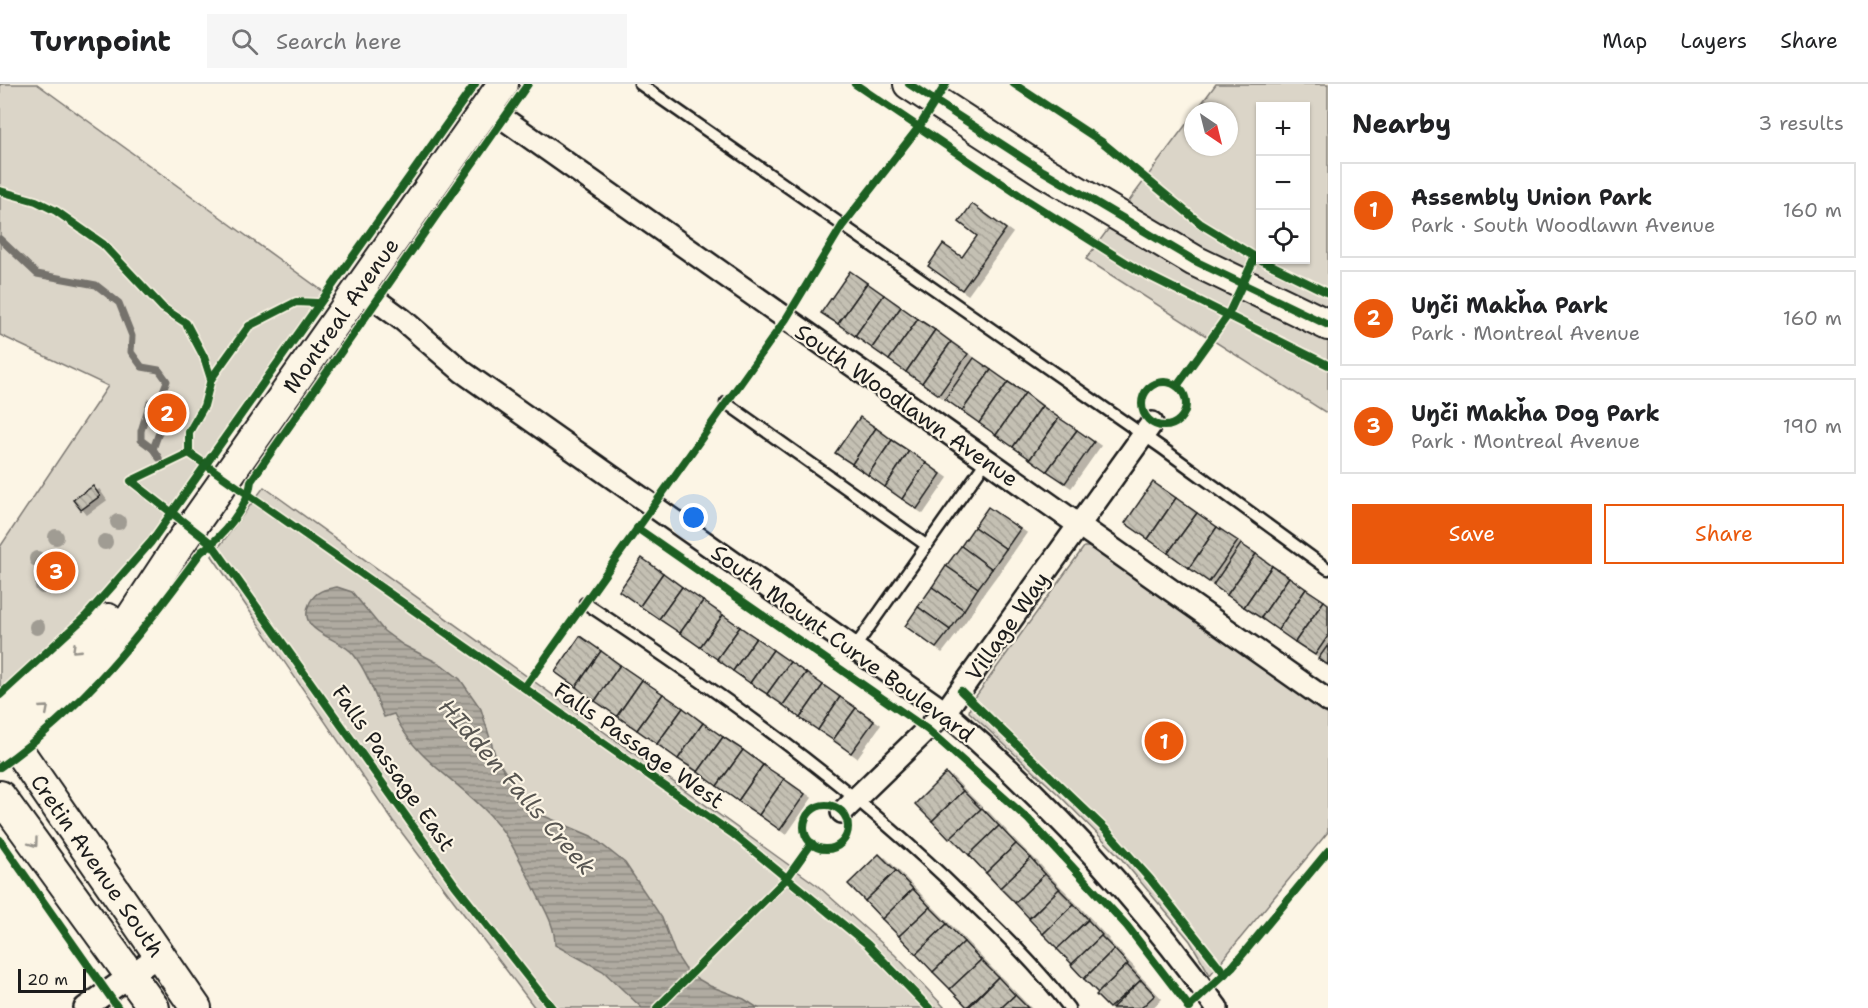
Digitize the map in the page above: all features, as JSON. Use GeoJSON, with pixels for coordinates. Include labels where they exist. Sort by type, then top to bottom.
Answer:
{"type":"FeatureCollection","features":[{"type":"Feature","properties":{"kind":"street"},"geometry":{"type":"LineString","coordinates":[[909,84],[1043,171],[1195,261],[1328,325]]}},
{"type":"Feature","properties":{"kind":"street","name":"Montreal Avenue"},"geometry":{"type":"LineString","coordinates":[[3,732],[67,690],[121,633],[177,548],[495,96]]}},
{"type":"Feature","properties":{"kind":"street","name":"South Woodlawn Avenue"},"geometry":{"type":"LineString","coordinates":[[495,96],[987,460],[1328,701]]}},
{"type":"Feature","properties":{"kind":"street","name":"South Mount Curve Boulevard"},"geometry":{"type":"LineString","coordinates":[[361,289],[403,320],[463,372],[945,712],[997,757],[1096,856],[1141,906],[1217,1008]]}},
{"type":"Feature","properties":{"kind":"street","name":"Village Way"},"geometry":{"type":"LineString","coordinates":[[850,806],[945,712],[1148,429]]}},
{"type":"Feature","properties":{"kind":"street","name":"Cretin Avenue South"},"geometry":{"type":"LineString","coordinates":[[3,732],[196,1008]]}},
{"type":"Feature","properties":{"kind":"street","name":"Cretin Avenue South"},"geometry":{"type":"LineString","coordinates":[[0,795],[154,1008]]}},
{"type":"Feature","properties":{"kind":"street"},"geometry":{"type":"LineString","coordinates":[[85,1008],[159,955]]}},
{"type":"Feature","properties":{"kind":"lane"},"geometry":{"type":"LineString","coordinates":[[640,84],[1148,429],[1328,569]]}},
{"type":"Feature","properties":{"kind":"lane"},"geometry":{"type":"LineString","coordinates":[[726,403],[926,545]]}},
{"type":"Feature","properties":{"kind":"lane"},"geometry":{"type":"LineString","coordinates":[[855,647],[987,460]]}},
{"type":"Feature","properties":{"kind":"lane"},"geometry":{"type":"LineString","coordinates":[[585,603],[721,696],[850,806],[880,817],[997,927],[1069,1008]]}},
{"type":"Feature","properties":{"kind":"shaded area"},"geometry":{"type":"Polygon","coordinates":[[[0,84],[37,84],[328,295],[225,439],[100,605],[47,663],[0,704],[0,547],[108,386],[0,335],[0,84]]]}},
{"type":"Feature","properties":{"kind":"shaded area"},"geometry":{"type":"Polygon","coordinates":[[[1216,84],[1328,84],[1328,414],[1086,259],[1184,127],[1184,156],[1238,156],[1238,102],[1203,102],[1216,84]]]}},
{"type":"Feature","properties":{"kind":"shaded area"},"geometry":{"type":"Polygon","coordinates":[[[264,487],[818,886],[895,955],[945,1008],[535,1008],[393,821],[212,556],[264,487]]]}},
{"type":"Feature","properties":{"kind":"shaded area"},"geometry":{"type":"Polygon","coordinates":[[[1084,547],[1092,547],[1328,715],[1328,832],[1210,975],[1190,941],[1119,856],[1058,794],[969,712],[971,703],[1084,547]]]}},
{"type":"Feature","properties":{"kind":"shaded area"},"geometry":{"type":"Polygon","coordinates":[[[337,587],[352,592],[384,631],[403,645],[442,665],[460,679],[481,709],[496,758],[513,784],[544,816],[591,836],[625,863],[662,918],[675,953],[688,973],[758,1008],[642,1008],[603,971],[555,945],[555,937],[548,917],[519,858],[500,827],[471,797],[423,755],[412,743],[394,714],[384,717],[367,677],[354,655],[313,628],[308,621],[307,612],[312,598],[321,591],[337,587]]]}},
{"type":"Feature","properties":{"kind":"building"},"geometry":{"type":"Polygon","coordinates":[[[972,204],[1006,229],[962,290],[928,266],[943,244],[962,257],[977,236],[959,222],[972,204]]]}},
{"type":"Feature","properties":{"kind":"building"},"geometry":{"type":"Polygon","coordinates":[[[850,271],[867,283],[838,324],[821,313],[850,271]]]}},
{"type":"Feature","properties":{"kind":"building"},"geometry":{"type":"Polygon","coordinates":[[[867,283],[884,295],[855,336],[838,324],[867,283]]]}},
{"type":"Feature","properties":{"kind":"building"},"geometry":{"type":"Polygon","coordinates":[[[884,295],[901,307],[872,348],[855,336],[884,295]]]}},
{"type":"Feature","properties":{"kind":"building"},"geometry":{"type":"Polygon","coordinates":[[[901,307],[918,319],[889,360],[872,348],[901,307]]]}},
{"type":"Feature","properties":{"kind":"building"},"geometry":{"type":"Polygon","coordinates":[[[918,319],[935,330],[906,372],[889,360],[918,319]]]}},
{"type":"Feature","properties":{"kind":"building"},"geometry":{"type":"Polygon","coordinates":[[[935,330],[951,342],[922,383],[906,372],[935,330]]]}},
{"type":"Feature","properties":{"kind":"building"},"geometry":{"type":"Polygon","coordinates":[[[951,342],[968,354],[939,395],[922,383],[951,342]]]}},
{"type":"Feature","properties":{"kind":"building"},"geometry":{"type":"Polygon","coordinates":[[[974,358],[991,370],[962,411],[945,399],[974,358]]]}},
{"type":"Feature","properties":{"kind":"building"},"geometry":{"type":"Polygon","coordinates":[[[991,370],[1008,382],[979,423],[962,411],[991,370]]]}},
{"type":"Feature","properties":{"kind":"building"},"geometry":{"type":"Polygon","coordinates":[[[1008,382],[1025,393],[996,435],[979,423],[1008,382]]]}},
{"type":"Feature","properties":{"kind":"building"},"geometry":{"type":"Polygon","coordinates":[[[1025,393],[1042,406],[1013,447],[996,435],[1025,393]]]}},
{"type":"Feature","properties":{"kind":"building"},"geometry":{"type":"Polygon","coordinates":[[[1042,406],[1059,418],[1030,459],[1013,447],[1042,406]]]}},
{"type":"Feature","properties":{"kind":"building"},"geometry":{"type":"Polygon","coordinates":[[[860,417],[876,428],[852,464],[835,453],[860,417]]]}},
{"type":"Feature","properties":{"kind":"building"},"geometry":{"type":"Polygon","coordinates":[[[1059,418],[1077,430],[1047,471],[1030,459],[1059,418]]]}},
{"type":"Feature","properties":{"kind":"building"},"geometry":{"type":"Polygon","coordinates":[[[876,428],[892,440],[868,475],[852,464],[876,428]]]}},
{"type":"Feature","properties":{"kind":"building"},"geometry":{"type":"Polygon","coordinates":[[[1077,430],[1094,442],[1065,483],[1047,471],[1077,430]]]}},
{"type":"Feature","properties":{"kind":"building"},"geometry":{"type":"Polygon","coordinates":[[[892,440],[909,451],[885,487],[868,475],[892,440]]]}},
{"type":"Feature","properties":{"kind":"building"},"geometry":{"type":"Polygon","coordinates":[[[909,451],[926,463],[902,499],[885,487],[909,451]]]}},
{"type":"Feature","properties":{"kind":"building"},"geometry":{"type":"Polygon","coordinates":[[[926,463],[941,474],[917,509],[902,499],[926,463]]]}},
{"type":"Feature","properties":{"kind":"building"},"geometry":{"type":"Polygon","coordinates":[[[1153,482],[1176,498],[1148,539],[1125,523],[1153,482]]]}},
{"type":"Feature","properties":{"kind":"building"},"geometry":{"type":"Polygon","coordinates":[[[93,486],[100,496],[81,510],[73,500],[93,486]]]}},
{"type":"Feature","properties":{"kind":"building"},"geometry":{"type":"Polygon","coordinates":[[[1176,498],[1197,513],[1168,553],[1148,539],[1176,498]]]}},
{"type":"Feature","properties":{"kind":"building"},"geometry":{"type":"Polygon","coordinates":[[[988,507],[1020,529],[1006,549],[974,527],[988,507]]]}},
{"type":"Feature","properties":{"kind":"building"},"geometry":{"type":"Polygon","coordinates":[[[1197,513],[1217,527],[1189,568],[1168,553],[1197,513]]]}},
{"type":"Feature","properties":{"kind":"building"},"geometry":{"type":"Polygon","coordinates":[[[974,527],[1006,549],[992,569],[961,546],[974,527]]]}},
{"type":"Feature","properties":{"kind":"building"},"geometry":{"type":"Polygon","coordinates":[[[1217,527],[1238,541],[1209,582],[1189,568],[1217,527]]]}},
{"type":"Feature","properties":{"kind":"building"},"geometry":{"type":"Polygon","coordinates":[[[1241,544],[1256,554],[1227,595],[1213,585],[1241,544]]]}},
{"type":"Feature","properties":{"kind":"building"},"geometry":{"type":"Polygon","coordinates":[[[961,546],[992,569],[978,588],[946,566],[961,546]]]}},
{"type":"Feature","properties":{"kind":"building"},"geometry":{"type":"Polygon","coordinates":[[[1256,554],[1272,566],[1244,607],[1227,595],[1256,554]]]}},
{"type":"Feature","properties":{"kind":"building"},"geometry":{"type":"Polygon","coordinates":[[[642,558],[663,573],[640,606],[619,591],[642,558]]]}},
{"type":"Feature","properties":{"kind":"building"},"geometry":{"type":"Polygon","coordinates":[[[946,566],[978,588],[964,610],[932,587],[946,566]]]}},
{"type":"Feature","properties":{"kind":"building"},"geometry":{"type":"Polygon","coordinates":[[[1272,566],[1289,577],[1261,618],[1244,607],[1272,566]]]}},
{"type":"Feature","properties":{"kind":"building"},"geometry":{"type":"Polygon","coordinates":[[[663,573],[682,587],[659,619],[640,606],[663,573]]]}},
{"type":"Feature","properties":{"kind":"building"},"geometry":{"type":"Polygon","coordinates":[[[1289,577],[1306,589],[1278,630],[1261,618],[1289,577]]]}},
{"type":"Feature","properties":{"kind":"building"},"geometry":{"type":"Polygon","coordinates":[[[682,587],[703,601],[680,633],[659,619],[682,587]]]}},
{"type":"Feature","properties":{"kind":"building"},"geometry":{"type":"Polygon","coordinates":[[[932,587],[964,610],[950,630],[918,607],[932,587]]]}},
{"type":"Feature","properties":{"kind":"building"},"geometry":{"type":"Polygon","coordinates":[[[1306,589],[1324,601],[1295,642],[1278,630],[1306,589]]]}},
{"type":"Feature","properties":{"kind":"building"},"geometry":{"type":"Polygon","coordinates":[[[703,601],[723,615],[700,647],[680,633],[703,601]]]}},
{"type":"Feature","properties":{"kind":"building"},"geometry":{"type":"Polygon","coordinates":[[[1324,601],[1328,604],[1328,636],[1315,655],[1295,642],[1324,601]]]}},
{"type":"Feature","properties":{"kind":"building"},"geometry":{"type":"Polygon","coordinates":[[[918,607],[950,630],[936,648],[905,626],[918,607]]]}},
{"type":"Feature","properties":{"kind":"building"},"geometry":{"type":"Polygon","coordinates":[[[723,615],[740,627],[717,659],[700,647],[723,615]]]}},
{"type":"Feature","properties":{"kind":"building"},"geometry":{"type":"Polygon","coordinates":[[[740,627],[756,638],[733,671],[717,659],[740,627]]]}},
{"type":"Feature","properties":{"kind":"building"},"geometry":{"type":"Polygon","coordinates":[[[580,636],[601,651],[576,687],[555,672],[580,636]]]}},
{"type":"Feature","properties":{"kind":"building"},"geometry":{"type":"Polygon","coordinates":[[[756,638],[773,650],[750,683],[733,671],[756,638]]]}},
{"type":"Feature","properties":{"kind":"building"},"geometry":{"type":"Polygon","coordinates":[[[1328,645],[1328,665],[1318,659],[1328,645]]]}},
{"type":"Feature","properties":{"kind":"building"},"geometry":{"type":"Polygon","coordinates":[[[773,650],[790,662],[767,694],[750,683],[773,650]]]}},
{"type":"Feature","properties":{"kind":"building"},"geometry":{"type":"Polygon","coordinates":[[[601,651],[620,665],[595,701],[576,687],[601,651]]]}},
{"type":"Feature","properties":{"kind":"building"},"geometry":{"type":"Polygon","coordinates":[[[790,662],[806,673],[783,705],[767,694],[790,662]]]}},
{"type":"Feature","properties":{"kind":"building"},"geometry":{"type":"Polygon","coordinates":[[[620,665],[642,680],[617,716],[595,701],[620,665]]]}},
{"type":"Feature","properties":{"kind":"building"},"geometry":{"type":"Polygon","coordinates":[[[806,673],[823,685],[800,718],[783,705],[806,673]]]}},
{"type":"Feature","properties":{"kind":"building"},"geometry":{"type":"Polygon","coordinates":[[[642,680],[663,694],[637,730],[617,716],[642,680]]]}},
{"type":"Feature","properties":{"kind":"building"},"geometry":{"type":"Polygon","coordinates":[[[823,685],[840,697],[818,730],[800,718],[823,685]]]}},
{"type":"Feature","properties":{"kind":"building"},"geometry":{"type":"Polygon","coordinates":[[[663,694],[683,708],[657,744],[637,730],[663,694]]]}},
{"type":"Feature","properties":{"kind":"building"},"geometry":{"type":"Polygon","coordinates":[[[840,697],[856,708],[833,740],[818,730],[840,697]]]}},
{"type":"Feature","properties":{"kind":"building"},"geometry":{"type":"Polygon","coordinates":[[[683,708],[703,723],[678,759],[657,744],[683,708]]]}},
{"type":"Feature","properties":{"kind":"building"},"geometry":{"type":"Polygon","coordinates":[[[856,708],[874,721],[851,753],[833,740],[856,708]]]}},
{"type":"Feature","properties":{"kind":"building"},"geometry":{"type":"Polygon","coordinates":[[[703,723],[723,737],[698,772],[678,759],[703,723]]]}},
{"type":"Feature","properties":{"kind":"building"},"geometry":{"type":"Polygon","coordinates":[[[723,737],[743,750],[717,786],[698,772],[723,737]]]}},
{"type":"Feature","properties":{"kind":"building"},"geometry":{"type":"Polygon","coordinates":[[[743,750],[763,765],[738,801],[717,786],[743,750]]]}},
{"type":"Feature","properties":{"kind":"building"},"geometry":{"type":"Polygon","coordinates":[[[763,765],[784,779],[759,815],[738,801],[763,765]]]}},
{"type":"Feature","properties":{"kind":"building"},"geometry":{"type":"Polygon","coordinates":[[[946,773],[963,791],[932,821],[915,804],[946,773]]]}},
{"type":"Feature","properties":{"kind":"building"},"geometry":{"type":"Polygon","coordinates":[[[784,779],[805,794],[780,830],[759,815],[784,779]]]}},
{"type":"Feature","properties":{"kind":"building"},"geometry":{"type":"Polygon","coordinates":[[[963,791],[981,809],[949,839],[932,821],[963,791]]]}},
{"type":"Feature","properties":{"kind":"building"},"geometry":{"type":"Polygon","coordinates":[[[982,808],[999,826],[969,855],[951,837],[982,808]]]}},
{"type":"Feature","properties":{"kind":"building"},"geometry":{"type":"Polygon","coordinates":[[[999,826],[1016,844],[986,873],[969,855],[999,826]]]}},
{"type":"Feature","properties":{"kind":"building"},"geometry":{"type":"Polygon","coordinates":[[[1016,844],[1031,858],[1000,888],[986,873],[1016,844]]]}},
{"type":"Feature","properties":{"kind":"building"},"geometry":{"type":"Polygon","coordinates":[[[879,854],[896,871],[865,901],[848,884],[879,854]]]}},
{"type":"Feature","properties":{"kind":"building"},"geometry":{"type":"Polygon","coordinates":[[[1031,858],[1045,874],[1015,903],[1000,888],[1031,858]]]}},
{"type":"Feature","properties":{"kind":"building"},"geometry":{"type":"Polygon","coordinates":[[[896,871],[913,889],[882,919],[865,901],[896,871]]]}},
{"type":"Feature","properties":{"kind":"building"},"geometry":{"type":"Polygon","coordinates":[[[1045,874],[1060,889],[1029,918],[1015,903],[1045,874]]]}},
{"type":"Feature","properties":{"kind":"building"},"geometry":{"type":"Polygon","coordinates":[[[913,889],[930,907],[899,936],[882,919],[913,889]]]}},
{"type":"Feature","properties":{"kind":"building"},"geometry":{"type":"Polygon","coordinates":[[[1059,889],[1074,904],[1043,934],[1029,919],[1059,889]]]}},
{"type":"Feature","properties":{"kind":"building"},"geometry":{"type":"Polygon","coordinates":[[[1074,904],[1088,919],[1058,949],[1043,934],[1074,904]]]}},
{"type":"Feature","properties":{"kind":"building"},"geometry":{"type":"Polygon","coordinates":[[[930,907],[947,924],[916,954],[899,936],[930,907]]]}},
{"type":"Feature","properties":{"kind":"building"},"geometry":{"type":"Polygon","coordinates":[[[1088,920],[1102,935],[1072,964],[1057,949],[1088,920]]]}},
{"type":"Feature","properties":{"kind":"building"},"geometry":{"type":"Polygon","coordinates":[[[947,924],[964,942],[933,972],[916,954],[947,924]]]}},
{"type":"Feature","properties":{"kind":"building"},"geometry":{"type":"Polygon","coordinates":[[[1101,936],[1114,949],[1084,979],[1071,965],[1101,936]]]}},
{"type":"Feature","properties":{"kind":"building"},"geometry":{"type":"Polygon","coordinates":[[[964,942],[981,960],[950,989],[933,972],[964,942]]]}},
{"type":"Feature","properties":{"kind":"building"},"geometry":{"type":"Polygon","coordinates":[[[1114,949],[1128,964],[1098,993],[1084,979],[1114,949]]]}},
{"type":"Feature","properties":{"kind":"building"},"geometry":{"type":"Polygon","coordinates":[[[981,960],[998,977],[967,1007],[950,989],[981,960]]]}},
{"type":"Feature","properties":{"kind":"building"},"geometry":{"type":"Polygon","coordinates":[[[1127,965],[1141,980],[1109,1008],[1096,995],[1127,965]]]}},
{"type":"Feature","properties":{"kind":"building"},"geometry":{"type":"Polygon","coordinates":[[[998,977],[1015,995],[1001,1008],[968,1008],[998,977]]]}},
{"type":"Feature","properties":{"kind":"building"},"geometry":{"type":"Polygon","coordinates":[[[1141,980],[1155,995],[1141,1008],[1112,1008],[1141,980]]]}},
{"type":"Feature","properties":{"kind":"building"},"geometry":{"type":"Polygon","coordinates":[[[1015,995],[1028,1008],[1001,1008],[1015,995]]]}},
{"type":"Feature","properties":{"kind":"waterway","name":"HIdden Falls Creek"},"geometry":{"type":"LineString","coordinates":[[0,239],[37,274],[96,285],[119,303],[132,336],[131,352],[142,367],[159,370],[167,381],[161,396],[150,402],[141,431],[141,440],[153,449],[159,458]]}},
{"type":"Feature","properties":{"kind":"waterway"},"geometry":{"type":"LineString","coordinates":[[153,449],[168,408],[161,396]]}},
{"type":"Feature","properties":{"kind":"cycle path"},"geometry":{"type":"LineString","coordinates":[[0,695],[86,616],[151,542],[475,84]]}},
{"type":"Feature","properties":{"kind":"cycle path"},"geometry":{"type":"LineString","coordinates":[[0,767],[59,719],[110,668],[201,552],[233,521],[245,501],[251,481],[528,84]]}},
{"type":"Feature","properties":{"kind":"cycle path"},"geometry":{"type":"LineString","coordinates":[[855,84],[1028,201],[1141,272],[1328,365]]}},
{"type":"Feature","properties":{"kind":"cycle path"},"geometry":{"type":"LineString","coordinates":[[909,84],[1043,171],[1195,261],[1328,325]]}},
{"type":"Feature","properties":{"kind":"cycle path"},"geometry":{"type":"LineString","coordinates":[[525,687],[786,319],[842,226],[919,127],[946,84]]}},
{"type":"Feature","properties":{"kind":"cycle path"},"geometry":{"type":"LineString","coordinates":[[1014,84],[1102,142],[1201,224],[1255,257],[1328,293]]}},
{"type":"Feature","properties":{"kind":"cycle path"},"geometry":{"type":"LineString","coordinates":[[0,191],[36,201],[56,211],[103,244],[163,308],[186,323],[204,357],[211,379]]}},
{"type":"Feature","properties":{"kind":"cycle path"},"geometry":{"type":"LineString","coordinates":[[1177,386],[1228,315],[1255,257]]}},
{"type":"Feature","properties":{"kind":"cycle path","name":"Falls Passage East"},"geometry":{"type":"LineString","coordinates":[[317,303],[296,302],[249,326],[211,379],[204,406],[189,432],[189,453],[131,481],[212,544],[455,885],[552,1008]]}},
{"type":"Feature","properties":{"kind":"cycle path"},"geometry":{"type":"LineString","coordinates":[[1164,382],[1179,389],[1186,404],[1179,419],[1164,426],[1149,419],[1142,404],[1149,389],[1164,382]]}},
{"type":"Feature","properties":{"kind":"cycle path","name":"Falls Passage West"},"geometry":{"type":"LineString","coordinates":[[189,453],[733,834],[867,944],[929,1008]]}},
{"type":"Feature","properties":{"kind":"cycle path"},"geometry":{"type":"LineString","coordinates":[[637,528],[928,730],[1028,819],[1127,926],[1190,1008]]}},
{"type":"Feature","properties":{"kind":"cycle path"},"geometry":{"type":"LineString","coordinates":[[961,691],[1105,829],[1150,879],[1225,974]]}},
{"type":"Feature","properties":{"kind":"cycle path"},"geometry":{"type":"LineString","coordinates":[[826,805],[841,812],[848,827],[841,842],[826,849],[811,842],[804,827],[811,812],[826,805]]}},
{"type":"Feature","properties":{"kind":"cycle path"},"geometry":{"type":"LineString","coordinates":[[0,840],[118,1008]]}},
{"type":"Feature","properties":{"kind":"cycle path"},"geometry":{"type":"LineString","coordinates":[[657,1008],[787,878],[812,843]]}},
{"type":"Feature","properties":{"kind":"cycle path"},"geometry":{"type":"LineString","coordinates":[[1188,1008],[1233,966],[1328,851]]}},
{"type":"Feature","properties":{"kind":"place","name":"Uŋči Makȟa Park"},"geometry":{"type":"Point","coordinates":[167,413]}},
{"type":"Feature","properties":{"kind":"place","name":"Uŋči Makȟa Dog Park"},"geometry":{"type":"Point","coordinates":[56,571]}},
{"type":"Feature","properties":{"kind":"place","name":"Assembly Union Park"},"geometry":{"type":"Point","coordinates":[1164,741]}}]}
